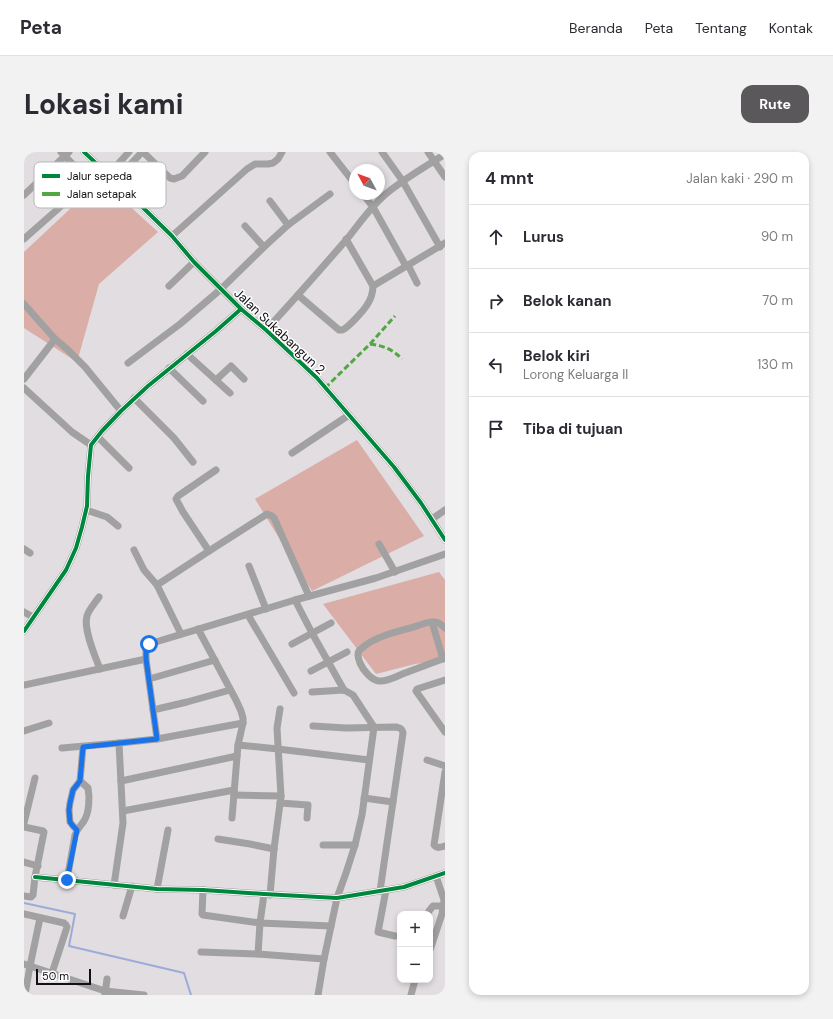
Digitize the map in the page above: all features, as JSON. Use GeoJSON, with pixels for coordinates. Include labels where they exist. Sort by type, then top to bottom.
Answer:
{"type":"FeatureCollection","features":[{"type":"Feature","properties":{"kind":"street","name":"Jalan Sukabangun 2"},"geometry":{"type":"LineString","coordinates":[[84,152],[94,162]]}},
{"type":"Feature","properties":{"kind":"street"},"geometry":{"type":"LineString","coordinates":[[120,162],[129,152]]}},
{"type":"Feature","properties":{"kind":"street"},"geometry":{"type":"LineString","coordinates":[[133,162],[143,152],[153,162]]}},
{"type":"Feature","properties":{"kind":"street"},"geometry":{"type":"LineString","coordinates":[[166,174],[170,178],[174,179],[182,176],[205,152]]}},
{"type":"Feature","properties":{"kind":"street"},"geometry":{"type":"LineString","coordinates":[[172,236],[246,169],[255,164],[273,163],[278,159],[282,152]]}},
{"type":"Feature","properties":{"kind":"street"},"geometry":{"type":"LineString","coordinates":[[330,152],[349,176]]}},
{"type":"Feature","properties":{"kind":"street"},"geometry":{"type":"LineString","coordinates":[[373,286],[442,245],[402,180],[382,152]]}},
{"type":"Feature","properties":{"kind":"street"},"geometry":{"type":"LineString","coordinates":[[428,152],[445,177]]}},
{"type":"Feature","properties":{"kind":"street"},"geometry":{"type":"LineString","coordinates":[[56,162],[65,153],[73,162]]}},
{"type":"Feature","properties":{"kind":"street"},"geometry":{"type":"LineString","coordinates":[[266,330],[386,194],[402,180],[445,154]]}},
{"type":"Feature","properties":{"kind":"street"},"geometry":{"type":"LineString","coordinates":[[24,195],[34,185]]}},
{"type":"Feature","properties":{"kind":"street"},"geometry":{"type":"LineString","coordinates":[[128,363],[180,324],[221,289],[288,226],[330,194]]}},
{"type":"Feature","properties":{"kind":"street"},"geometry":{"type":"LineString","coordinates":[[368,200],[417,283]]}},
{"type":"Feature","properties":{"kind":"street"},"geometry":{"type":"LineString","coordinates":[[270,201],[288,226]]}},
{"type":"Feature","properties":{"kind":"street"},"geometry":{"type":"LineString","coordinates":[[24,240],[59,208]]}},
{"type":"Feature","properties":{"kind":"street","name":"Jalan Sukabangun 2"},"geometry":{"type":"LineString","coordinates":[[143,208],[172,236],[194,262],[241,309],[266,330],[317,378],[394,467],[421,503],[445,540]]}},
{"type":"Feature","properties":{"kind":"street"},"geometry":{"type":"LineString","coordinates":[[245,226],[264,247]]}},
{"type":"Feature","properties":{"kind":"street"},"geometry":{"type":"LineString","coordinates":[[298,295],[339,330],[343,330],[367,305],[372,294],[373,286],[346,239]]}},
{"type":"Feature","properties":{"kind":"street"},"geometry":{"type":"LineString","coordinates":[[169,286],[194,262]]}},
{"type":"Feature","properties":{"kind":"street"},"geometry":{"type":"LineString","coordinates":[[24,304],[55,339],[85,367],[121,411]]}},
{"type":"Feature","properties":{"kind":"street"},"geometry":{"type":"LineString","coordinates":[[24,631],[66,570],[76,548],[87,506],[91,445],[134,398],[241,309]]}},
{"type":"Feature","properties":{"kind":"street"},"geometry":{"type":"LineString","coordinates":[[24,379],[55,339]]}},
{"type":"Feature","properties":{"kind":"street"},"geometry":{"type":"LineString","coordinates":[[187,354],[230,393]]}},
{"type":"Feature","properties":{"kind":"street"},"geometry":{"type":"LineString","coordinates":[[216,380],[231,366],[244,379]]}},
{"type":"Feature","properties":{"kind":"street"},"geometry":{"type":"LineString","coordinates":[[169,368],[203,401]]}},
{"type":"Feature","properties":{"kind":"street"},"geometry":{"type":"LineString","coordinates":[[24,388],[72,432],[91,445]]}},
{"type":"Feature","properties":{"kind":"street"},"geometry":{"type":"LineString","coordinates":[[134,398],[174,438],[194,462]]}},
{"type":"Feature","properties":{"kind":"street"},"geometry":{"type":"LineString","coordinates":[[292,454],[349,415]]}},
{"type":"Feature","properties":{"kind":"street"},"geometry":{"type":"LineString","coordinates":[[98,436],[129,468]]}},
{"type":"Feature","properties":{"kind":"street"},"geometry":{"type":"LineString","coordinates":[[209,551],[182,512],[176,499],[178,496],[216,470]]}},
{"type":"Feature","properties":{"kind":"street"},"geometry":{"type":"LineString","coordinates":[[86,510],[107,517],[118,526]]}},
{"type":"Feature","properties":{"kind":"street"},"geometry":{"type":"LineString","coordinates":[[432,519],[445,510]]}},
{"type":"Feature","properties":{"kind":"street"},"geometry":{"type":"LineString","coordinates":[[157,585],[267,514],[274,518],[309,596]]}},
{"type":"Feature","properties":{"kind":"street"},"geometry":{"type":"LineString","coordinates":[[379,544],[395,572]]}},
{"type":"Feature","properties":{"kind":"street"},"geometry":{"type":"LineString","coordinates":[[134,550],[144,570],[157,585],[181,634]]}},
{"type":"Feature","properties":{"kind":"street"},"geometry":{"type":"LineString","coordinates":[[157,739],[146,659],[146,646],[148,644],[395,572],[445,554]]}},
{"type":"Feature","properties":{"kind":"street"},"geometry":{"type":"LineString","coordinates":[[249,566],[266,609]]}},
{"type":"Feature","properties":{"kind":"street"},"geometry":{"type":"LineString","coordinates":[[99,597],[89,610],[86,619],[86,627],[100,669]]}},
{"type":"Feature","properties":{"kind":"street"},"geometry":{"type":"LineString","coordinates":[[295,600],[344,690]]}},
{"type":"Feature","properties":{"kind":"street"},"geometry":{"type":"LineString","coordinates":[[24,612],[33,618]]}},
{"type":"Feature","properties":{"kind":"street"},"geometry":{"type":"LineString","coordinates":[[248,615],[294,693]]}},
{"type":"Feature","properties":{"kind":"street"},"geometry":{"type":"LineString","coordinates":[[432,622],[442,643],[444,658],[383,681],[374,680],[361,665],[358,658],[358,652],[360,649],[383,636],[432,622],[441,624],[445,628]]}},
{"type":"Feature","properties":{"kind":"street"},"geometry":{"type":"LineString","coordinates":[[292,644],[331,623]]}},
{"type":"Feature","properties":{"kind":"street"},"geometry":{"type":"LineString","coordinates":[[198,629],[241,711],[243,718],[238,746],[232,818]]}},
{"type":"Feature","properties":{"kind":"street"},"geometry":{"type":"LineString","coordinates":[[311,671],[346,652]]}},
{"type":"Feature","properties":{"kind":"street"},"geometry":{"type":"LineString","coordinates":[[24,685],[146,659]]}},
{"type":"Feature","properties":{"kind":"street"},"geometry":{"type":"LineString","coordinates":[[149,679],[215,660]]}},
{"type":"Feature","properties":{"kind":"street"},"geometry":{"type":"LineString","coordinates":[[445,680],[418,688],[416,691],[445,732]]}},
{"type":"Feature","properties":{"kind":"street"},"geometry":{"type":"LineString","coordinates":[[153,710],[230,690]]}},
{"type":"Feature","properties":{"kind":"street"},"geometry":{"type":"LineString","coordinates":[[312,692],[344,690],[353,695],[374,727],[362,816],[355,846],[337,898],[318,995]]}},
{"type":"Feature","properties":{"kind":"street"},"geometry":{"type":"LineString","coordinates":[[258,954],[260,923],[267,895],[280,800],[280,762],[277,728],[280,709]]}},
{"type":"Feature","properties":{"kind":"street"},"geometry":{"type":"LineString","coordinates":[[24,730],[49,723]]}},
{"type":"Feature","properties":{"kind":"street"},"geometry":{"type":"LineString","coordinates":[[62,748],[157,739],[243,723]]}},
{"type":"Feature","properties":{"kind":"street"},"geometry":{"type":"LineString","coordinates":[[313,726],[346,728],[396,727],[401,728],[402,730],[403,733],[393,802],[378,932],[395,936]]}},
{"type":"Feature","properties":{"kind":"street"},"geometry":{"type":"LineString","coordinates":[[114,885],[123,823],[120,743]]}},
{"type":"Feature","properties":{"kind":"street"},"geometry":{"type":"LineString","coordinates":[[238,746],[278,749],[369,760]]}},
{"type":"Feature","properties":{"kind":"street"},"geometry":{"type":"LineString","coordinates":[[77,830],[70,822],[69,810],[73,790],[80,781],[83,747]]}},
{"type":"Feature","properties":{"kind":"street"},"geometry":{"type":"LineString","coordinates":[[121,781],[237,756]]}},
{"type":"Feature","properties":{"kind":"street"},"geometry":{"type":"LineString","coordinates":[[427,760],[445,766]]}},
{"type":"Feature","properties":{"kind":"street"},"geometry":{"type":"LineString","coordinates":[[445,772],[434,845],[436,847],[445,846]]}},
{"type":"Feature","properties":{"kind":"street"},"geometry":{"type":"LineString","coordinates":[[24,823],[28,789],[34,778]]}},
{"type":"Feature","properties":{"kind":"street"},"geometry":{"type":"LineString","coordinates":[[67,880],[77,830],[85,820],[89,804],[88,788],[80,781]]}},
{"type":"Feature","properties":{"kind":"street"},"geometry":{"type":"LineString","coordinates":[[123,812],[234,792],[307,805],[307,818]]}},
{"type":"Feature","properties":{"kind":"street"},"geometry":{"type":"LineString","coordinates":[[364,798],[393,802]]}},
{"type":"Feature","properties":{"kind":"street"},"geometry":{"type":"LineString","coordinates":[[24,827],[44,832],[33,895],[31,897],[24,896]]}},
{"type":"Feature","properties":{"kind":"street"},"geometry":{"type":"LineString","coordinates":[[157,889],[168,830]]}},
{"type":"Feature","properties":{"kind":"street"},"geometry":{"type":"LineString","coordinates":[[218,839],[274,849]]}},
{"type":"Feature","properties":{"kind":"street"},"geometry":{"type":"LineString","coordinates":[[323,845],[355,846]]}},
{"type":"Feature","properties":{"kind":"street"},"geometry":{"type":"LineString","coordinates":[[24,862],[38,866]]}},
{"type":"Feature","properties":{"kind":"street"},"geometry":{"type":"LineString","coordinates":[[35,877],[157,889],[203,890],[337,898],[404,887],[445,873]]}},
{"type":"Feature","properties":{"kind":"street"},"geometry":{"type":"LineString","coordinates":[[431,947],[442,914],[444,900],[436,876]]}},
{"type":"Feature","properties":{"kind":"street"},"geometry":{"type":"LineString","coordinates":[[123,916],[132,886]]}},
{"type":"Feature","properties":{"kind":"street"},"geometry":{"type":"LineString","coordinates":[[203,890],[202,915],[260,923],[331,926]]}},
{"type":"Feature","properties":{"kind":"street"},"geometry":{"type":"LineString","coordinates":[[429,911],[433,906],[443,906]]}},
{"type":"Feature","properties":{"kind":"street"},"geometry":{"type":"LineString","coordinates":[[24,914],[66,924],[67,927],[52,973]]}},
{"type":"Feature","properties":{"kind":"street"},"geometry":{"type":"LineString","coordinates":[[25,995],[27,965],[40,918]]}},
{"type":"Feature","properties":{"kind":"street"},"geometry":{"type":"LineString","coordinates":[[201,952],[258,954],[324,959]]}},
{"type":"Feature","properties":{"kind":"street"},"geometry":{"type":"LineString","coordinates":[[27,965],[105,993],[144,995]]}},
{"type":"Feature","properties":{"kind":"street"},"geometry":{"type":"LineString","coordinates":[[105,993],[107,979]]}},
{"type":"Feature","properties":{"kind":"street"},"geometry":{"type":"LineString","coordinates":[[411,995],[415,983]]}},
{"type":"Feature","properties":{"kind":"shaded area"},"geometry":{"type":"Polygon","coordinates":[[[71,208],[132,208],[158,232],[99,284],[77,362],[24,328],[24,252],[71,208]]]}},
{"type":"Feature","properties":{"kind":"shaded area"},"geometry":{"type":"Polygon","coordinates":[[[357,440],[424,536],[312,591],[255,499],[357,440]]]}},
{"type":"Feature","properties":{"kind":"shaded area"},"geometry":{"type":"Polygon","coordinates":[[[439,572],[445,580],[445,660],[415,664],[376,674],[323,604],[439,572]]]}},
{"type":"Feature","properties":{"kind":"waterway"},"geometry":{"type":"LineString","coordinates":[[24,903],[75,914],[69,946],[184,973],[191,995]]}},
{"type":"Feature","properties":{"kind":"marked path"},"geometry":{"type":"LineString","coordinates":[[325,388],[370,344],[395,316]]}},
{"type":"Feature","properties":{"kind":"marked path"},"geometry":{"type":"LineString","coordinates":[[370,344],[388,348],[402,359]]}},
{"type":"Feature","properties":{"kind":"cycle path"},"geometry":{"type":"LineString","coordinates":[[84,152],[95,162]]}},
{"type":"Feature","properties":{"kind":"cycle path"},"geometry":{"type":"LineString","coordinates":[[143,208],[241,309],[266,330],[317,378],[394,467],[421,503],[445,540]]}},
{"type":"Feature","properties":{"kind":"cycle path"},"geometry":{"type":"LineString","coordinates":[[24,631],[66,570],[76,548],[87,506],[91,445],[121,411],[148,386],[241,309]]}},
{"type":"Feature","properties":{"kind":"cycle path"},"geometry":{"type":"LineString","coordinates":[[35,877],[157,889],[203,890],[337,898],[404,887],[445,873]]}},
{"type":"Feature","properties":{"kind":"route"},"geometry":{"type":"LineString","coordinates":[[67,880],[77,830],[70,822],[69,810],[73,790],[80,781],[83,747],[157,739],[146,659],[146,646],[149,644]]}}]}
